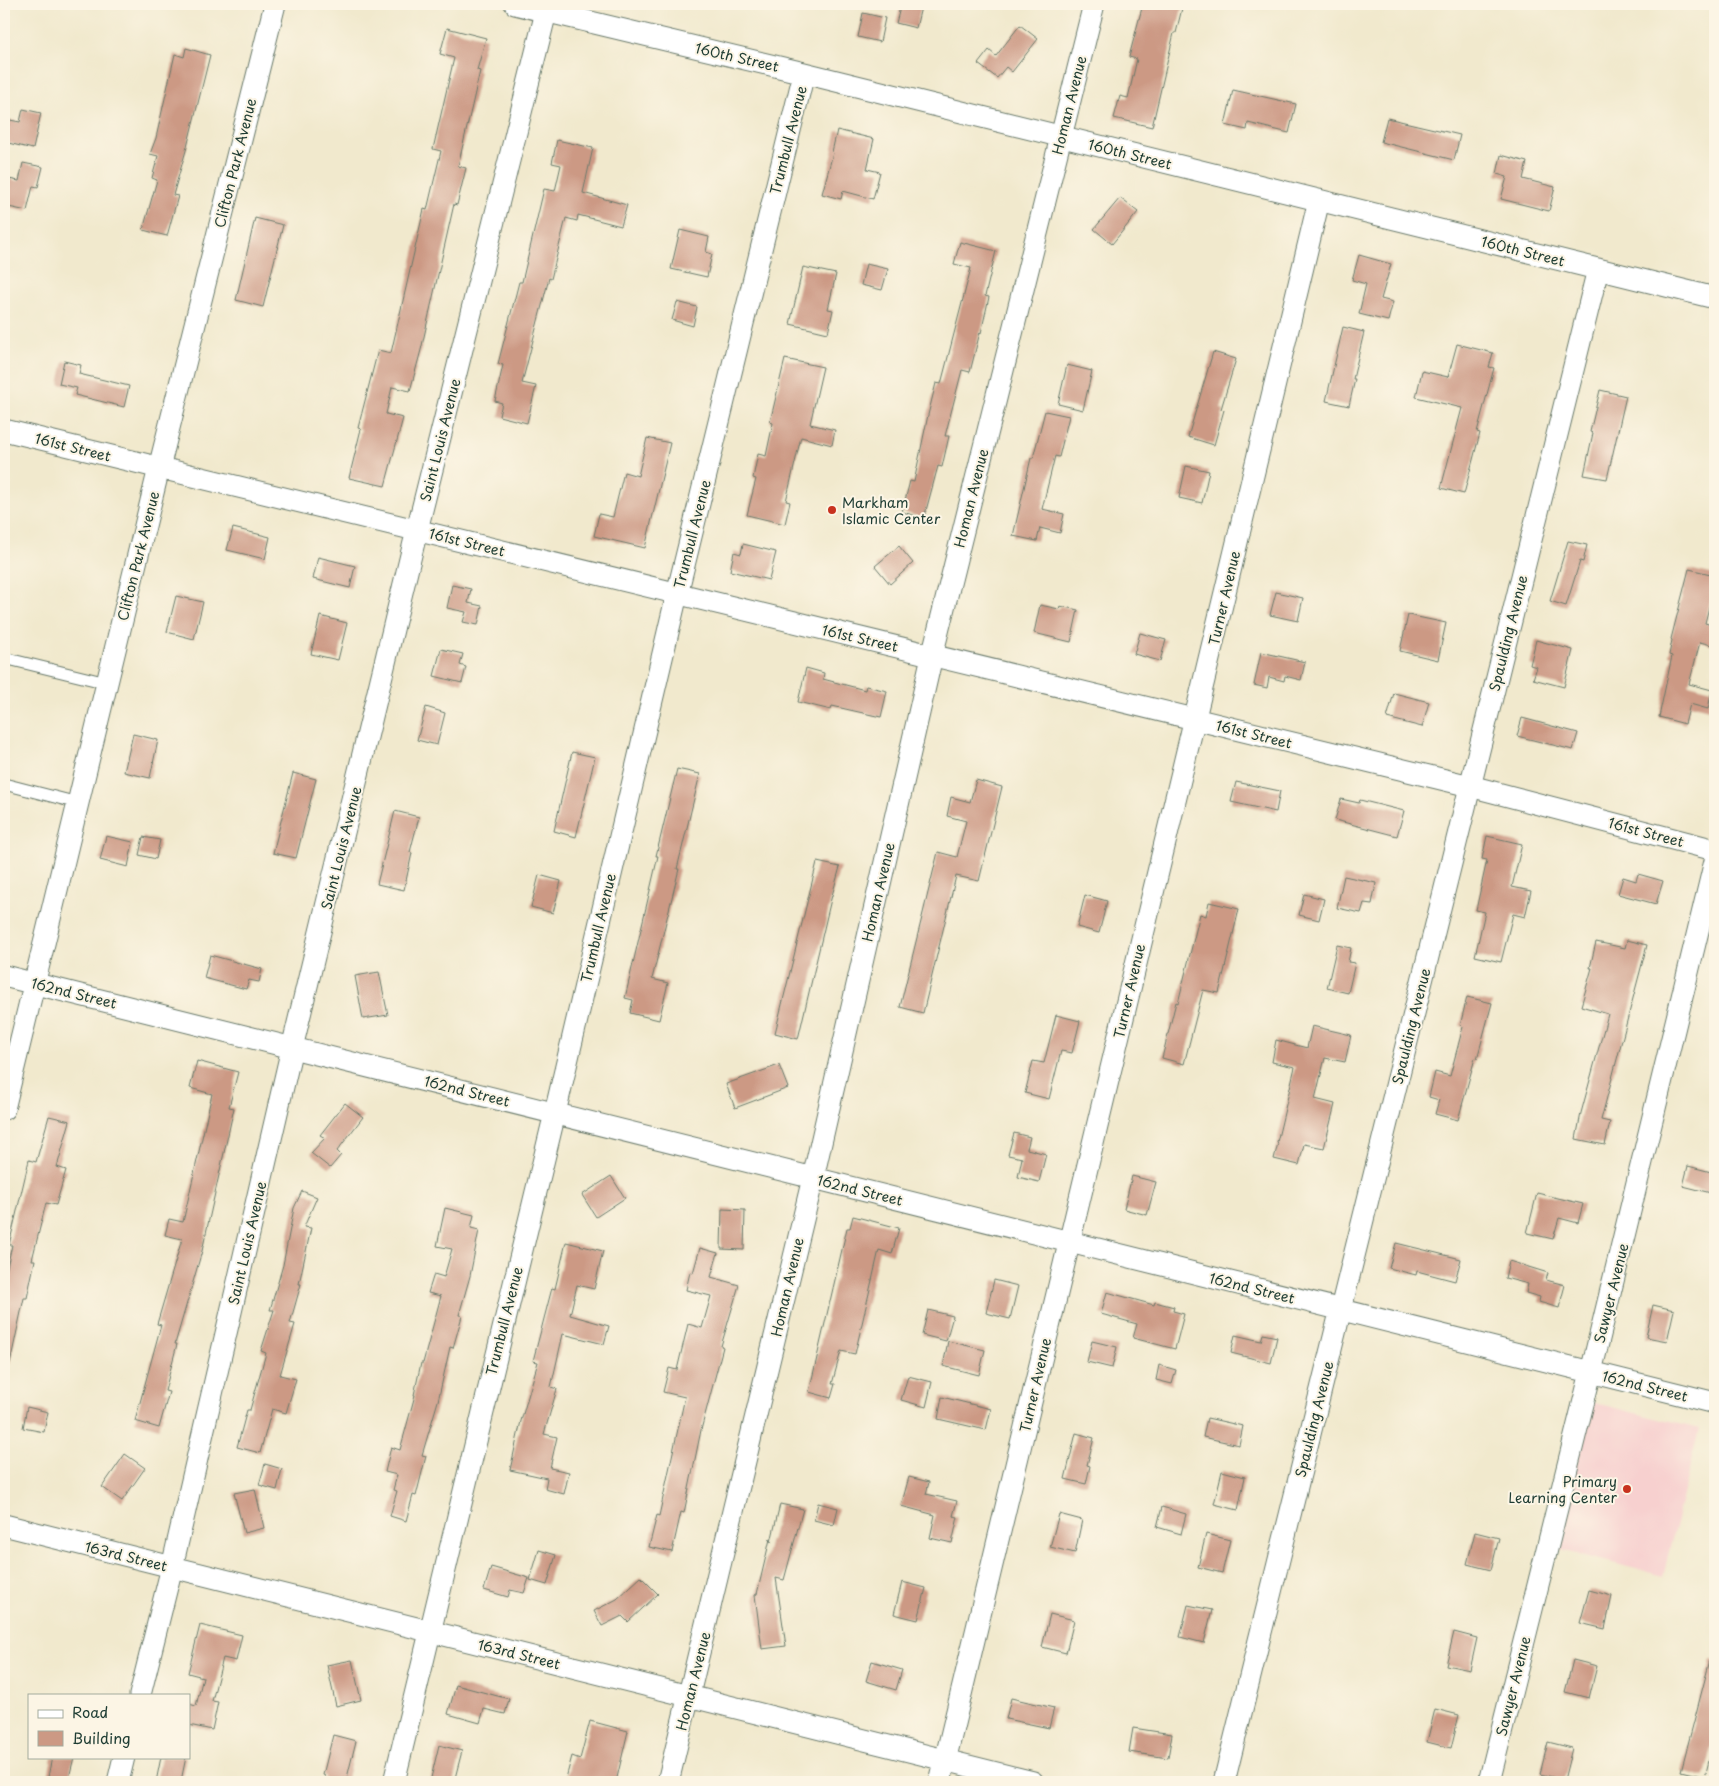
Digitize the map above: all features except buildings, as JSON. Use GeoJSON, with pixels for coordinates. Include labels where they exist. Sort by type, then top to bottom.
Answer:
{"type":"FeatureCollection","features":[{"type":"Feature","properties":{"kind":"street","name":"Clifton Park Avenue"},"geometry":{"type":"LineString","coordinates":[[4,1109],[159,468],[275,4]]}},
{"type":"Feature","properties":{"kind":"street","name":"160th Street"},"geometry":{"type":"LineString","coordinates":[[515,4],[547,8],[1715,298]]}},
{"type":"Feature","properties":{"kind":"street","name":"Homan Avenue"},"geometry":{"type":"LineString","coordinates":[[668,1782],[813,1178],[932,656],[1094,4]]}},
{"type":"Feature","properties":{"kind":"street","name":"Saint Louis Avenue"},"geometry":{"type":"LineString","coordinates":[[140,1694],[172,1567],[292,1048],[417,530],[547,8]]}},
{"type":"Feature","properties":{"kind":"street","name":"Trumbull Avenue"},"geometry":{"type":"LineString","coordinates":[[394,1782],[555,1113],[677,594],[804,73]]}},
{"type":"Feature","properties":{"kind":"street","name":"Turner Avenue"},"geometry":{"type":"LineString","coordinates":[[940,1782],[1319,200]]}},
{"type":"Feature","properties":{"kind":"street","name":"Spaulding Avenue"},"geometry":{"type":"LineString","coordinates":[[1224,1782],[1598,269]]}},
{"type":"Feature","properties":{"kind":"street","name":"161st Street"},"geometry":{"type":"LineString","coordinates":[[4,430],[1470,786],[1715,850]]}},
{"type":"Feature","properties":{"kind":"street","name":"Sawyer Avenue"},"geometry":{"type":"LineString","coordinates":[[1490,1782],[1715,861]]}},
{"type":"Feature","properties":{"kind":"street","name":"162nd Street"},"geometry":{"type":"LineString","coordinates":[[4,976],[1715,1403]]}},
{"type":"Feature","properties":{"kind":"street","name":"163rd Street"},"geometry":{"type":"LineString","coordinates":[[4,1525],[1033,1782]]}},
{"type":"Feature","properties":{"kind":"street"},"geometry":{"type":"LineString","coordinates":[[118,1782],[124,1758]]}},
{"type":"Feature","properties":{"kind":"lane"},"geometry":{"type":"LineString","coordinates":[[4,658],[107,683]]}},
{"type":"Feature","properties":{"kind":"lane"},"geometry":{"type":"LineString","coordinates":[[4,784],[78,803]]}},
{"type":"Feature","properties":{"kind":"shaded area","name":"Primary Learning Center"},"geometry":{"type":"Polygon","coordinates":[[[1591,1402],[1699,1429],[1663,1576],[1554,1548],[1591,1402]]]}},
{"type":"Feature","properties":{"kind":"place","name":"Markham Islamic Center"},"geometry":{"type":"Point","coordinates":[832,510]}},
{"type":"Feature","properties":{"kind":"place","name":"Primary Learning Center"},"geometry":{"type":"Point","coordinates":[1627,1489]}}]}
